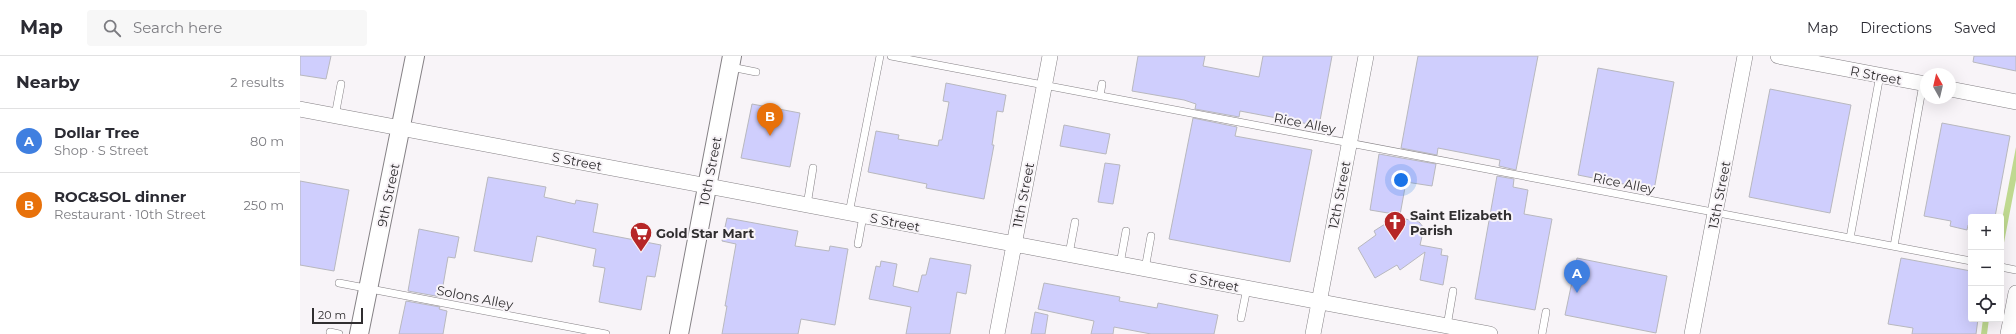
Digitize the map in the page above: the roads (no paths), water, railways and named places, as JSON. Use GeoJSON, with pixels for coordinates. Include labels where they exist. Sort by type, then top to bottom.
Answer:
{"type":"FeatureCollection","features":[{"type":"Feature","properties":{"kind":"street","name":"9th Street"},"geometry":{"type":"LineString","coordinates":[[359,334],[415,56]]}},
{"type":"Feature","properties":{"kind":"street","name":"11th Street"},"geometry":{"type":"LineString","coordinates":[[997,334],[1050,56]]}},
{"type":"Feature","properties":{"kind":"street","name":"12th Street"},"geometry":{"type":"LineString","coordinates":[[1313,334],[1366,56]]}},
{"type":"Feature","properties":{"kind":"street","name":"13th Street"},"geometry":{"type":"LineString","coordinates":[[1692,334],[1745,56]]}},
{"type":"Feature","properties":{"kind":"street","name":"R Street"},"geometry":{"type":"LineString","coordinates":[[1778,56],[1920,83]]}},
{"type":"Feature","properties":{"kind":"street","name":"10th Street"},"geometry":{"type":"LineString","coordinates":[[679,334],[731,62]]}},
{"type":"Feature","properties":{"kind":"street"},"geometry":{"type":"LineString","coordinates":[[1956,90],[2016,102]]}},
{"type":"Feature","properties":{"kind":"street","name":"S Street"},"geometry":{"type":"LineString","coordinates":[[300,110],[1490,334]]}},
{"type":"Feature","properties":{"kind":"street"},"geometry":{"type":"LineString","coordinates":[[2008,334],[2016,293]]}},
{"type":"Feature","properties":{"kind":"lane"},"geometry":{"type":"LineString","coordinates":[[858,244],[856,214],[880,56]]}},
{"type":"Feature","properties":{"kind":"lane","name":"Rice Alley"},"geometry":{"type":"LineString","coordinates":[[891,56],[914,58],[1166,110],[1349,143],[1968,260]]}},
{"type":"Feature","properties":{"kind":"lane"},"geometry":{"type":"LineString","coordinates":[[731,62],[756,72]]}},
{"type":"Feature","properties":{"kind":"lane"},"geometry":{"type":"LineString","coordinates":[[1850,238],[1880,76]]}},
{"type":"Feature","properties":{"kind":"lane"},"geometry":{"type":"LineString","coordinates":[[335,116],[341,84]]}},
{"type":"Feature","properties":{"kind":"lane"},"geometry":{"type":"LineString","coordinates":[[1100,96],[1102,84]]}},
{"type":"Feature","properties":{"kind":"lane"},"geometry":{"type":"LineString","coordinates":[[1894,246],[1920,104]]}},
{"type":"Feature","properties":{"kind":"lane"},"geometry":{"type":"LineString","coordinates":[[807,205],[813,168]]}},
{"type":"Feature","properties":{"kind":"lane"},"geometry":{"type":"LineString","coordinates":[[1069,254],[1075,222]]}},
{"type":"Feature","properties":{"kind":"lane"},"geometry":{"type":"LineString","coordinates":[[1120,264],[1126,231]]}},
{"type":"Feature","properties":{"kind":"lane"},"geometry":{"type":"LineString","coordinates":[[1145,269],[1151,236]]}},
{"type":"Feature","properties":{"kind":"lane"},"geometry":{"type":"LineString","coordinates":[[2004,268],[2016,270]]}},
{"type":"Feature","properties":{"kind":"lane","name":"Solons Alley"},"geometry":{"type":"LineString","coordinates":[[339,284],[368,288],[606,334]]}},
{"type":"Feature","properties":{"kind":"lane"},"geometry":{"type":"LineString","coordinates":[[1241,318],[1247,288]]}},
{"type":"Feature","properties":{"kind":"lane"},"geometry":{"type":"LineString","coordinates":[[1447,326],[1453,291]]}},
{"type":"Feature","properties":{"kind":"lane"},"geometry":{"type":"LineString","coordinates":[[1542,334],[1546,312]]}},
{"type":"Feature","properties":{"kind":"lane"},"geometry":{"type":"LineString","coordinates":[[330,332],[339,334]]}},
{"type":"Feature","properties":{"kind":"place","name":"ROC&SOL dinner"},"geometry":{"type":"Point","coordinates":[770,136]}},
{"type":"Feature","properties":{"kind":"place","name":"Saint Elizabeth Parish"},"geometry":{"type":"Point","coordinates":[1395,242]}},
{"type":"Feature","properties":{"kind":"place","name":"Gold Star Mart"},"geometry":{"type":"Point","coordinates":[641,252]}},
{"type":"Feature","properties":{"kind":"place","name":"Dollar Tree"},"geometry":{"type":"Point","coordinates":[1577,293]}}]}
